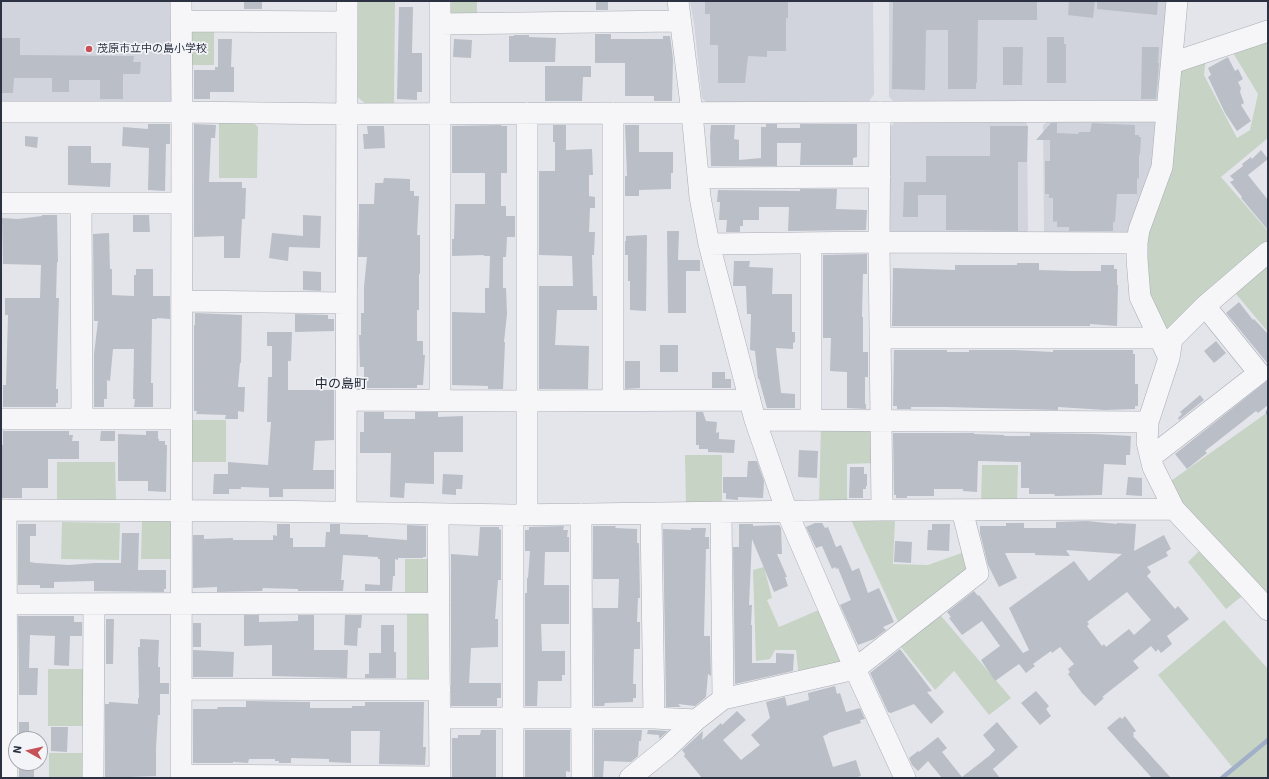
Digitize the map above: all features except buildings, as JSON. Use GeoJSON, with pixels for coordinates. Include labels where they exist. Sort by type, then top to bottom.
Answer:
{"type":"FeatureCollection","features":[{"type":"Feature","properties":{"kind":"street"},"geometry":{"type":"LineString","coordinates":[[346,512],[347,1]]}},
{"type":"Feature","properties":{"kind":"street"},"geometry":{"type":"LineString","coordinates":[[440,1],[440,400]]}},
{"type":"Feature","properties":{"kind":"street"},"geometry":{"type":"LineString","coordinates":[[678,1],[692,113],[700,197],[709,244],[755,420],[787,512],[855,669],[905,778]]}},
{"type":"Feature","properties":{"kind":"street"},"geometry":{"type":"LineString","coordinates":[[1169,358],[1140,297],[1137,242],[1139,230],[1162,167],[1177,1]]}},
{"type":"Feature","properties":{"kind":"street"},"geometry":{"type":"LineString","coordinates":[[347,22],[181,11],[181,777],[440,777],[438,514]]}},
{"type":"Feature","properties":{"kind":"street"},"geometry":{"type":"LineString","coordinates":[[440,24],[680,22]]}},
{"type":"Feature","properties":{"kind":"street"},"geometry":{"type":"LineString","coordinates":[[1172,63],[1268,31]]}},
{"type":"Feature","properties":{"kind":"street"},"geometry":{"type":"LineString","coordinates":[[1,112],[347,114],[1166,111]]}},
{"type":"Feature","properties":{"kind":"street"},"geometry":{"type":"LineString","coordinates":[[880,112],[879,242],[882,510]]}},
{"type":"Feature","properties":{"kind":"street"},"geometry":{"type":"LineString","coordinates":[[513,778],[512,718],[520,515],[527,401],[527,113]]}},
{"type":"Feature","properties":{"kind":"street"},"geometry":{"type":"LineString","coordinates":[[613,113],[613,401]]}},
{"type":"Feature","properties":{"kind":"street"},"geometry":{"type":"LineString","coordinates":[[698,178],[880,177]]}},
{"type":"Feature","properties":{"kind":"street"},"geometry":{"type":"LineString","coordinates":[[1,203],[182,203]]}},
{"type":"Feature","properties":{"kind":"street"},"geometry":{"type":"LineString","coordinates":[[81,203],[82,419]]}},
{"type":"Feature","properties":{"kind":"street"},"geometry":{"type":"LineString","coordinates":[[709,244],[879,242],[1137,242]]}},
{"type":"Feature","properties":{"kind":"street"},"geometry":{"type":"LineString","coordinates":[[811,243],[811,421]]}},
{"type":"Feature","properties":{"kind":"street"},"geometry":{"type":"LineString","coordinates":[[1268,252],[1205,306],[1172,339],[1169,358],[1148,422],[1147,442],[1153,467],[1174,509],[1268,610]]}},
{"type":"Feature","properties":{"kind":"street"},"geometry":{"type":"LineString","coordinates":[[182,301],[346,303]]}},
{"type":"Feature","properties":{"kind":"street"},"geometry":{"type":"LineString","coordinates":[[1151,457],[1259,373],[1205,306]]}},
{"type":"Feature","properties":{"kind":"street"},"geometry":{"type":"LineString","coordinates":[[880,338],[1159,338]]}},
{"type":"Feature","properties":{"kind":"street"},"geometry":{"type":"LineString","coordinates":[[347,400],[750,400]]}},
{"type":"Feature","properties":{"kind":"street"},"geometry":{"type":"LineString","coordinates":[[1,418],[181,419]]}},
{"type":"Feature","properties":{"kind":"street"},"geometry":{"type":"LineString","coordinates":[[755,420],[1148,422]]}},
{"type":"Feature","properties":{"kind":"street"},"geometry":{"type":"LineString","coordinates":[[7,778],[4,510],[181,510],[520,515],[882,510],[1174,509]]}},
{"type":"Feature","properties":{"kind":"street"},"geometry":{"type":"LineString","coordinates":[[630,778],[667,748],[696,720],[723,699],[855,669],[978,573],[962,510]]}},
{"type":"Feature","properties":{"kind":"street"},"geometry":{"type":"LineString","coordinates":[[721,513],[723,699]]}},
{"type":"Feature","properties":{"kind":"street"},"geometry":{"type":"LineString","coordinates":[[581,514],[582,778]]}},
{"type":"Feature","properties":{"kind":"street"},"geometry":{"type":"LineString","coordinates":[[651,514],[654,718]]}},
{"type":"Feature","properties":{"kind":"street"},"geometry":{"type":"LineString","coordinates":[[4,604],[439,603]]}},
{"type":"Feature","properties":{"kind":"street"},"geometry":{"type":"LineString","coordinates":[[93,778],[94,604]]}},
{"type":"Feature","properties":{"kind":"street"},"geometry":{"type":"LineString","coordinates":[[181,689],[440,690]]}},
{"type":"Feature","properties":{"kind":"street"},"geometry":{"type":"LineString","coordinates":[[440,718],[654,718],[696,720]]}},
{"type":"Feature","properties":{"kind":"shaded area","name":"茂原市立中の島小学校"},"geometry":{"type":"Polygon","coordinates":[[[1,1],[176,1],[177,97],[170,104],[1,104],[1,1]]]}},
{"type":"Feature","properties":{"kind":"shaded area"},"geometry":{"type":"Polygon","coordinates":[[[690,1],[873,1],[874,94],[868,103],[709,105],[702,98],[694,23],[690,1]]]}},
{"type":"Feature","properties":{"kind":"shaded area"},"geometry":{"type":"Polygon","coordinates":[[[889,1],[1172,1],[1164,97],[1155,103],[896,104],[889,97],[889,1]]]}},
{"type":"Feature","properties":{"kind":"shaded area"},"geometry":{"type":"Polygon","coordinates":[[[1020,118],[1027,124],[1028,230],[1022,238],[896,237],[889,231],[889,128],[898,119],[1020,118]]]}},
{"type":"Feature","properties":{"kind":"shaded area"},"geometry":{"type":"Polygon","coordinates":[[[1052,119],[1156,119],[1157,165],[1133,230],[1124,238],[1049,237],[1044,231],[1043,125],[1052,119]]]}},
{"type":"Feature","properties":{"kind":"green space"},"geometry":{"type":"Polygon","coordinates":[[[357,1],[395,1],[394,104],[365,103],[357,97],[357,1]]]}},
{"type":"Feature","properties":{"kind":"green space"},"geometry":{"type":"Polygon","coordinates":[[[448,1],[477,1],[477,18],[453,17],[447,12],[448,1]]]}},
{"type":"Feature","properties":{"kind":"green space"},"geometry":{"type":"Polygon","coordinates":[[[214,25],[214,65],[187,65],[187,32],[214,25]]]}},
{"type":"Feature","properties":{"kind":"green space"},"geometry":{"type":"Polygon","coordinates":[[[1268,33],[1268,138],[1221,177],[1268,231],[1268,243],[1196,309],[1162,334],[1145,296],[1143,253],[1176,65],[1206,57],[1204,75],[1237,138],[1250,130],[1258,94],[1230,48],[1268,33]]]}},
{"type":"Feature","properties":{"kind":"green space"},"geometry":{"type":"Polygon","coordinates":[[[252,121],[258,127],[257,178],[219,178],[219,122],[252,121]]]}},
{"type":"Feature","properties":{"kind":"green space"},"geometry":{"type":"Polygon","coordinates":[[[1268,258],[1268,332],[1231,288],[1268,258]]]}},
{"type":"Feature","properties":{"kind":"green space"},"geometry":{"type":"Polygon","coordinates":[[[1268,412],[1268,606],[1183,510],[1168,483],[1268,412]]]}},
{"type":"Feature","properties":{"kind":"green space"},"geometry":{"type":"Polygon","coordinates":[[[188,420],[226,420],[226,462],[188,462],[188,420]]]}},
{"type":"Feature","properties":{"kind":"green space"},"geometry":{"type":"Polygon","coordinates":[[[821,424],[871,425],[874,463],[847,464],[847,504],[819,504],[821,424]]]}},
{"type":"Feature","properties":{"kind":"green space"},"geometry":{"type":"Polygon","coordinates":[[[685,455],[722,455],[722,505],[686,506],[685,455]]]}},
{"type":"Feature","properties":{"kind":"green space"},"geometry":{"type":"Polygon","coordinates":[[[57,462],[115,462],[116,501],[57,501],[57,462]]]}},
{"type":"Feature","properties":{"kind":"green space"},"geometry":{"type":"Polygon","coordinates":[[[982,465],[1018,465],[1017,504],[981,504],[982,465]]]}},
{"type":"Feature","properties":{"kind":"green space"},"geometry":{"type":"Polygon","coordinates":[[[851,520],[895,520],[893,564],[928,565],[970,550],[974,567],[901,628],[851,520]]]}},
{"type":"Feature","properties":{"kind":"green space"},"geometry":{"type":"Polygon","coordinates":[[[142,521],[169,521],[176,528],[176,559],[141,559],[142,521]]]}},
{"type":"Feature","properties":{"kind":"green space"},"geometry":{"type":"Polygon","coordinates":[[[62,522],[120,523],[119,560],[61,559],[62,522]]]}},
{"type":"Feature","properties":{"kind":"green space"},"geometry":{"type":"Polygon","coordinates":[[[1205,545],[1242,596],[1226,609],[1188,562],[1205,545]]]}},
{"type":"Feature","properties":{"kind":"green space"},"geometry":{"type":"Polygon","coordinates":[[[405,559],[435,559],[435,595],[405,600],[405,559]]]}},
{"type":"Feature","properties":{"kind":"green space"},"geometry":{"type":"Polygon","coordinates":[[[764,567],[772,598],[767,600],[779,627],[821,609],[846,661],[799,678],[796,650],[775,650],[770,659],[756,661],[753,570],[764,567]]]}},
{"type":"Feature","properties":{"kind":"green space"},"geometry":{"type":"Polygon","coordinates":[[[407,607],[429,607],[436,679],[407,687],[407,607]]]}},
{"type":"Feature","properties":{"kind":"green space"},"geometry":{"type":"Polygon","coordinates":[[[936,610],[1011,698],[989,715],[954,671],[935,690],[897,642],[936,610]]]}},
{"type":"Feature","properties":{"kind":"green space"},"geometry":{"type":"Polygon","coordinates":[[[1224,620],[1268,669],[1268,778],[1222,778],[1233,768],[1158,675],[1224,620]]]}},
{"type":"Feature","properties":{"kind":"green space"},"geometry":{"type":"Polygon","coordinates":[[[48,669],[89,669],[89,726],[48,726],[48,669]]]}},
{"type":"Feature","properties":{"kind":"green space"},"geometry":{"type":"Polygon","coordinates":[[[49,753],[89,753],[89,778],[49,778],[49,753]]]}},
{"type":"Feature","properties":{"kind":"waterway"},"geometry":{"type":"LineString","coordinates":[[1222,778],[1268,740]]}},
{"type":"Feature","properties":{"kind":"place","name":"茂原市立中の島小学校"},"geometry":{"type":"Point","coordinates":[89,49]}},
{"type":"Feature","properties":{"kind":"district","name":"中の島町"},"geometry":{"type":"Point","coordinates":[341,384]}}]}
